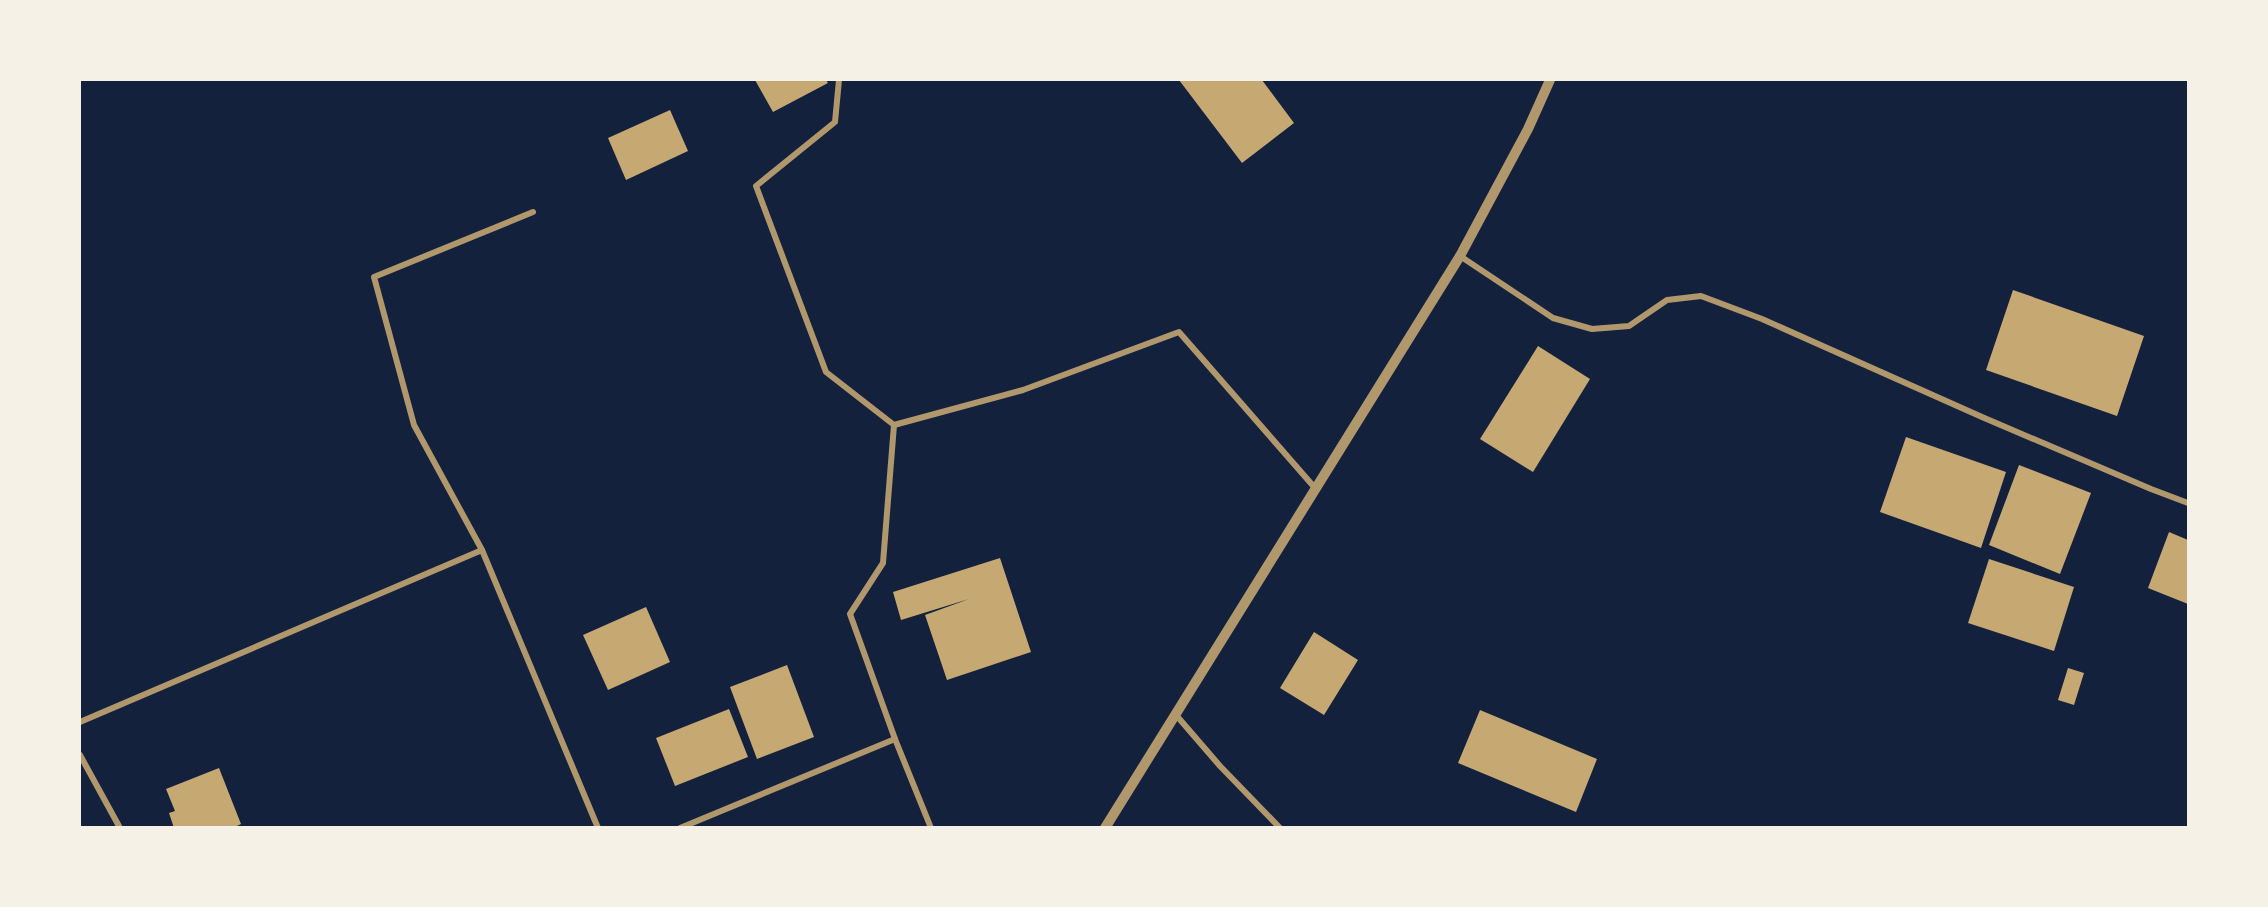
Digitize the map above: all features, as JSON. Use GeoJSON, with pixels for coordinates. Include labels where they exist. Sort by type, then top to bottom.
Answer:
{"type":"FeatureCollection","features":[{"type":"Feature","properties":{"kind":"street"},"geometry":{"type":"LineString","coordinates":[[839,80],[835,122],[756,186],[826,372],[894,425]]}},
{"type":"Feature","properties":{"kind":"street"},"geometry":{"type":"LineString","coordinates":[[1106,828],[1460,256],[1528,129],[1550,80]]}},
{"type":"Feature","properties":{"kind":"street"},"geometry":{"type":"LineString","coordinates":[[533,212],[374,277],[414,425],[482,550],[598,828]]}},
{"type":"Feature","properties":{"kind":"street"},"geometry":{"type":"LineString","coordinates":[[1460,256],[1553,318],[1592,329],[1629,326],[1667,300],[1701,296],[1762,319],[1982,417],[2140,485],[2188,503]]}},
{"type":"Feature","properties":{"kind":"street"},"geometry":{"type":"LineString","coordinates":[[894,425],[1023,390],[1179,332],[1315,488]]}},
{"type":"Feature","properties":{"kind":"street"},"geometry":{"type":"LineString","coordinates":[[894,425],[883,562],[850,614],[895,740],[931,828]]}},
{"type":"Feature","properties":{"kind":"street"},"geometry":{"type":"LineString","coordinates":[[80,722],[482,550]]}},
{"type":"Feature","properties":{"kind":"street"},"geometry":{"type":"LineString","coordinates":[[1176,715],[1220,766],[1280,828]]}},
{"type":"Feature","properties":{"kind":"street"},"geometry":{"type":"LineString","coordinates":[[680,828],[895,740]]}},
{"type":"Feature","properties":{"kind":"street"},"geometry":{"type":"LineString","coordinates":[[80,754],[120,828]]}},
{"type":"Feature","properties":{"kind":"building"},"geometry":{"type":"Polygon","coordinates":[[[755,80],[826,80],[828,83],[773,112],[755,80]]]}},
{"type":"Feature","properties":{"kind":"building"},"geometry":{"type":"Polygon","coordinates":[[[1179,80],[1262,80],[1294,123],[1242,163],[1179,80]]]}},
{"type":"Feature","properties":{"kind":"building"},"geometry":{"type":"Polygon","coordinates":[[[670,110],[688,151],[626,180],[608,138],[670,110]]]}},
{"type":"Feature","properties":{"kind":"building"},"geometry":{"type":"Polygon","coordinates":[[[2013,290],[2144,336],[2117,416],[1986,370],[2013,290]]]}},
{"type":"Feature","properties":{"kind":"building"},"geometry":{"type":"Polygon","coordinates":[[[1538,346],[1590,379],[1533,472],[1480,439],[1538,346]]]}},
{"type":"Feature","properties":{"kind":"building"},"geometry":{"type":"Polygon","coordinates":[[[1906,437],[2006,472],[1981,548],[1880,512],[1906,437]]]}},
{"type":"Feature","properties":{"kind":"building"},"geometry":{"type":"Polygon","coordinates":[[[2019,465],[2091,493],[2060,574],[1989,545],[2019,465]]]}},
{"type":"Feature","properties":{"kind":"building"},"geometry":{"type":"Polygon","coordinates":[[[2169,532],[2188,540],[2188,604],[2148,588],[2169,532]]]}},
{"type":"Feature","properties":{"kind":"building"},"geometry":{"type":"Polygon","coordinates":[[[1000,558],[1031,652],[947,680],[925,615],[969,599],[901,620],[893,592],[1000,558]]]}},
{"type":"Feature","properties":{"kind":"building"},"geometry":{"type":"Polygon","coordinates":[[[1989,559],[2074,587],[2054,651],[1968,623],[1989,559]]]}},
{"type":"Feature","properties":{"kind":"building"},"geometry":{"type":"Polygon","coordinates":[[[646,607],[670,662],[608,690],[583,635],[646,607]]]}},
{"type":"Feature","properties":{"kind":"building"},"geometry":{"type":"Polygon","coordinates":[[[1314,632],[1358,660],[1324,715],[1280,688],[1314,632]]]}},
{"type":"Feature","properties":{"kind":"building"},"geometry":{"type":"Polygon","coordinates":[[[787,665],[814,737],[757,759],[730,687],[787,665]]]}},
{"type":"Feature","properties":{"kind":"building"},"geometry":{"type":"Polygon","coordinates":[[[2068,668],[2084,673],[2074,705],[2058,700],[2068,668]]]}},
{"type":"Feature","properties":{"kind":"building"},"geometry":{"type":"Polygon","coordinates":[[[729,709],[748,757],[675,786],[656,738],[729,709]]]}},
{"type":"Feature","properties":{"kind":"building"},"geometry":{"type":"Polygon","coordinates":[[[1480,710],[1597,759],[1576,812],[1458,763],[1480,710]]]}},
{"type":"Feature","properties":{"kind":"building"},"geometry":{"type":"Polygon","coordinates":[[[219,768],[241,824],[233,828],[174,828],[169,813],[175,811],[166,789],[219,768]]]}}]}
